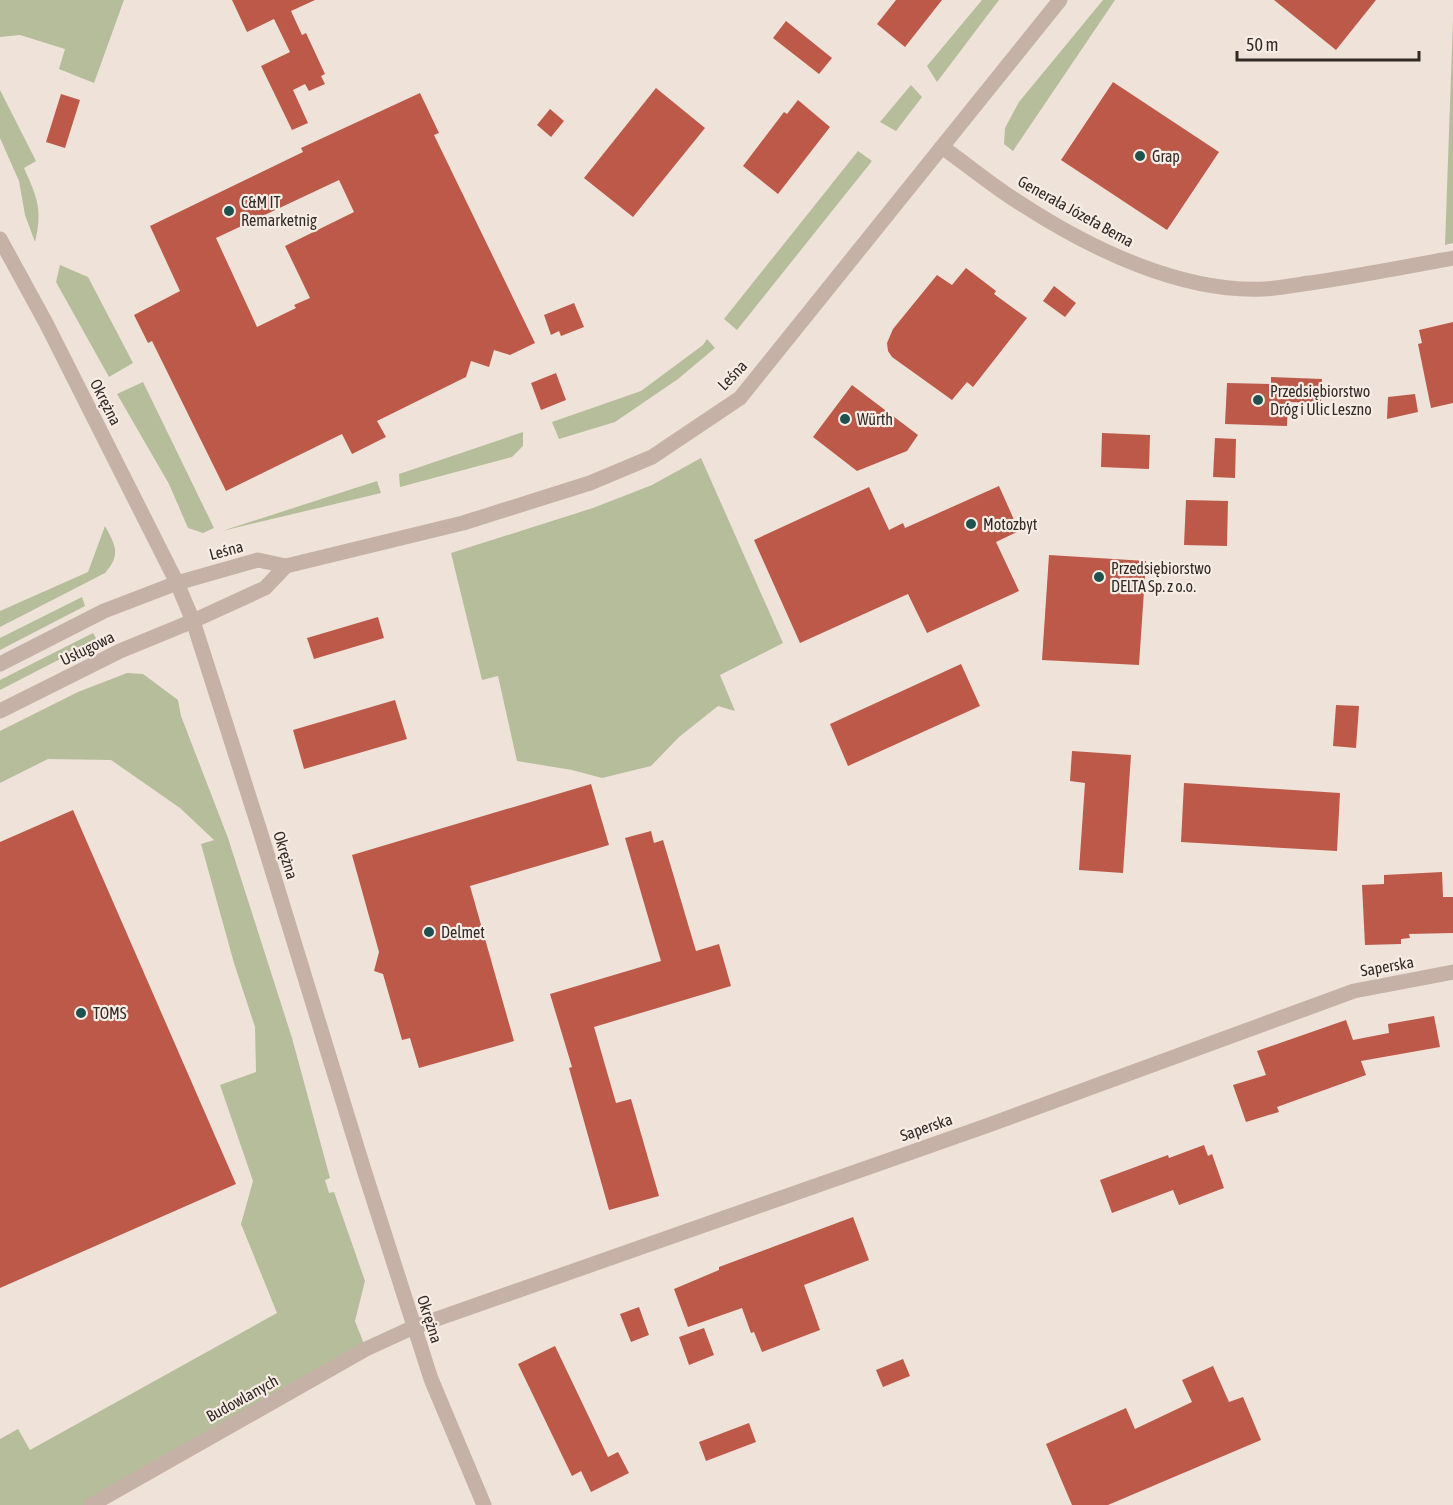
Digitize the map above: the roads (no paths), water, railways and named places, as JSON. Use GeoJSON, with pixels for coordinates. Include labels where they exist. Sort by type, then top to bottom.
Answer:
{"type":"FeatureCollection","features":[{"type":"Feature","properties":{"kind":"street","name":"Leśna"},"geometry":{"type":"LineString","coordinates":[[177,583],[258,561],[286,566],[463,523],[590,483],[652,457],[740,398],[1060,0]]}},
{"type":"Feature","properties":{"kind":"street","name":"Generała Józefa Bema"},"geometry":{"type":"LineString","coordinates":[[942,147],[1023,205],[1080,237],[1130,261],[1195,282],[1215,286],[1264,289],[1453,258]]}},
{"type":"Feature","properties":{"kind":"street","name":"Okrężna"},"geometry":{"type":"LineString","coordinates":[[0,238],[46,323],[177,583],[193,621],[431,1379],[484,1505]]}},
{"type":"Feature","properties":{"kind":"street"},"geometry":{"type":"LineString","coordinates":[[193,621],[265,588],[286,566]]}},
{"type":"Feature","properties":{"kind":"street","name":"Usługowa"},"geometry":{"type":"LineString","coordinates":[[0,664],[104,611],[177,583]]}},
{"type":"Feature","properties":{"kind":"street","name":"Usługowa"},"geometry":{"type":"LineString","coordinates":[[0,711],[120,651],[193,621]]}},
{"type":"Feature","properties":{"kind":"street","name":"Saperska"},"geometry":{"type":"LineString","coordinates":[[414,1327],[986,1126],[1354,991],[1453,972]]}},
{"type":"Feature","properties":{"kind":"street","name":"Budowlanych"},"geometry":{"type":"LineString","coordinates":[[91,1505],[366,1349],[414,1327]]}},
{"type":"Feature","properties":{"kind":"place","name":"Grap"},"geometry":{"type":"Point","coordinates":[1140,156]}},
{"type":"Feature","properties":{"kind":"place","name":"C&M IT Remarketnig"},"geometry":{"type":"Point","coordinates":[229,211]}},
{"type":"Feature","properties":{"kind":"place","name":"Przedsiębiorstwo Dróg i Ulic Leszno"},"geometry":{"type":"Point","coordinates":[1258,400]}},
{"type":"Feature","properties":{"kind":"place","name":"Würth"},"geometry":{"type":"Point","coordinates":[845,419]}},
{"type":"Feature","properties":{"kind":"place","name":"Motozbyt"},"geometry":{"type":"Point","coordinates":[971,524]}},
{"type":"Feature","properties":{"kind":"place","name":"Przedsiębiorstwo DELTA Sp. z o.o."},"geometry":{"type":"Point","coordinates":[1099,577]}},
{"type":"Feature","properties":{"kind":"place","name":"Delmet"},"geometry":{"type":"Point","coordinates":[429,932]}},
{"type":"Feature","properties":{"kind":"place","name":"TOMS"},"geometry":{"type":"Point","coordinates":[81,1013]}}]}
